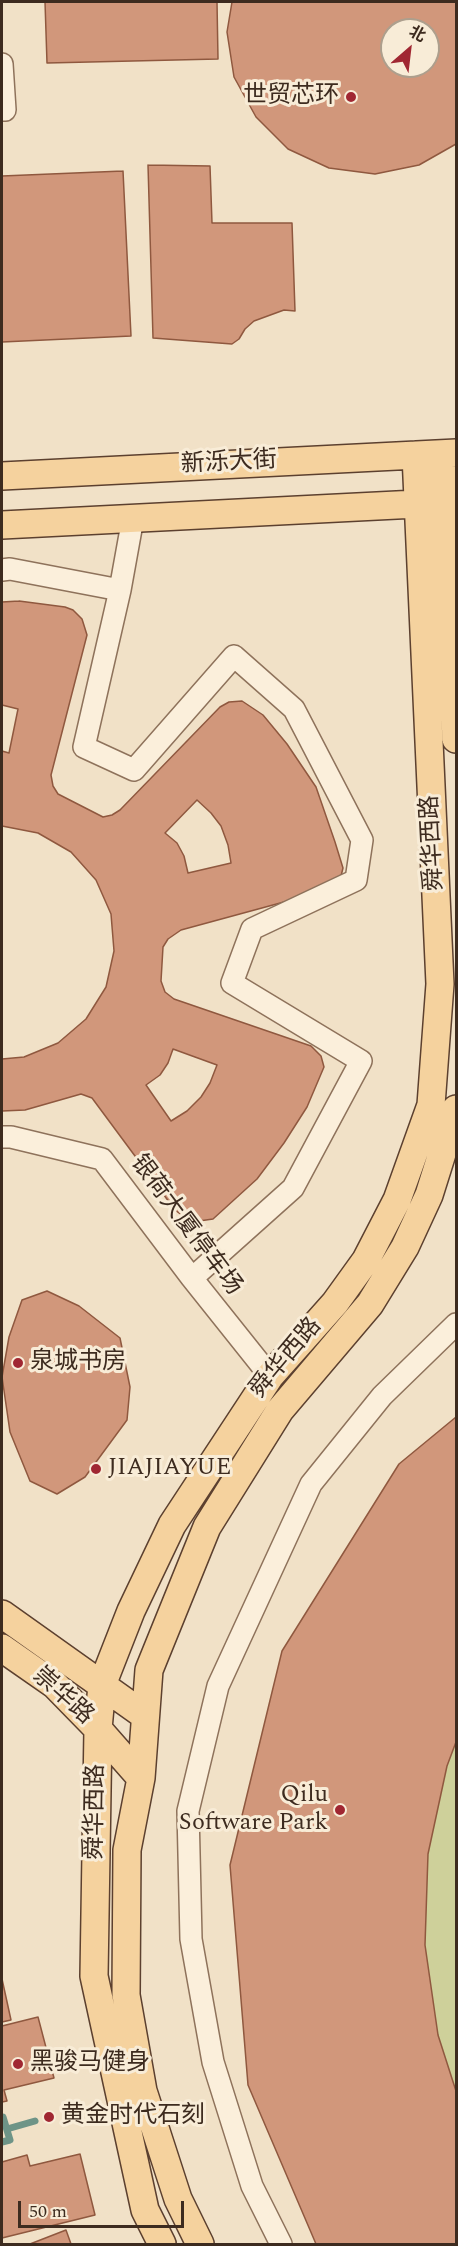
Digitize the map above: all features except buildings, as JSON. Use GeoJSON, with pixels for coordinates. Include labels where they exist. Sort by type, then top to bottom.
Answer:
{"type":"FeatureCollection","features":[{"type":"Feature","properties":{"kind":"main road","name":"新泺大街"},"geometry":{"type":"LineString","coordinates":[[2,476],[449,454]]}},
{"type":"Feature","properties":{"kind":"main road"},"geometry":{"type":"LineString","coordinates":[[449,454],[456,739]]}},
{"type":"Feature","properties":{"kind":"main road","name":"舜华西路"},"geometry":{"type":"LineString","coordinates":[[162,2244],[145,2210],[94,1976],[98,1729],[102,1685],[131,1611],[172,1525],[270,1376],[335,1303],[366,1260],[397,1200],[431,1105],[440,984],[416,455]]}},
{"type":"Feature","properties":{"kind":"main road","name":"新泺大街"},"geometry":{"type":"LineString","coordinates":[[2,525],[451,503]]}},
{"type":"Feature","properties":{"kind":"main road","name":"舜华西路"},"geometry":{"type":"LineString","coordinates":[[200,2244],[178,2199],[142,2091],[126,1995],[127,1850],[141,1778],[148,1670],[207,1527],[280,1410],[370,1304],[405,1247],[429,1195],[456,1109]]}},
{"type":"Feature","properties":{"kind":"main road","name":"崇华路"},"geometry":{"type":"LineString","coordinates":[[2,1614],[144,1715]]}},
{"type":"Feature","properties":{"kind":"main road","name":"崇华路"},"geometry":{"type":"LineString","coordinates":[[2,1648],[55,1685],[141,1778]]}},
{"type":"Feature","properties":{"kind":"street"},"geometry":{"type":"LineString","coordinates":[[2,64],[5,110],[2,110]]}},
{"type":"Feature","properties":{"kind":"street"},"geometry":{"type":"LineString","coordinates":[[133,518],[120,590],[84,747],[134,770],[234,656],[294,709],[362,840],[356,880],[252,929],[232,983],[361,1061],[293,1188],[191,1277]]}},
{"type":"Feature","properties":{"kind":"street"},"geometry":{"type":"LineString","coordinates":[[2,570],[10,569],[120,590]]}},
{"type":"Feature","properties":{"kind":"street","name":"银荷大厦停车场"},"geometry":{"type":"LineString","coordinates":[[2,1137],[11,1137],[102,1159],[191,1277],[270,1376]]}},
{"type":"Feature","properties":{"kind":"street"},"geometry":{"type":"LineString","coordinates":[[281,2244],[252,2186],[213,2062],[191,1939],[188,1811],[218,1686],[311,1484],[382,1396],[456,1324]]}},
{"type":"Feature","properties":{"kind":"green space"},"geometry":{"type":"Polygon","coordinates":[[[456,1742],[456,2091],[438,2035],[425,1945],[428,1854],[447,1766],[456,1742]]]}},
{"type":"Feature","properties":{"kind":"waterway"},"geometry":{"type":"LineString","coordinates":[[2,2117],[10,2140],[2,2142]]}},
{"type":"Feature","properties":{"kind":"waterway"},"geometry":{"type":"LineString","coordinates":[[7,2129],[35,2121]]}},
{"type":"Feature","properties":{"kind":"place","name":"世贸芯环"},"geometry":{"type":"Point","coordinates":[351,97]}},
{"type":"Feature","properties":{"kind":"place","name":"泉城书房"},"geometry":{"type":"Point","coordinates":[18,1363]}},
{"type":"Feature","properties":{"kind":"place","name":"JIAJIAYUE"},"geometry":{"type":"Point","coordinates":[96,1469]}},
{"type":"Feature","properties":{"kind":"place","name":"Qilu Software Park"},"geometry":{"type":"Point","coordinates":[340,1810]}},
{"type":"Feature","properties":{"kind":"place","name":"黑骏马健身"},"geometry":{"type":"Point","coordinates":[18,2064]}},
{"type":"Feature","properties":{"kind":"place","name":"黄金时代石刻"},"geometry":{"type":"Point","coordinates":[49,2117]}}]}
